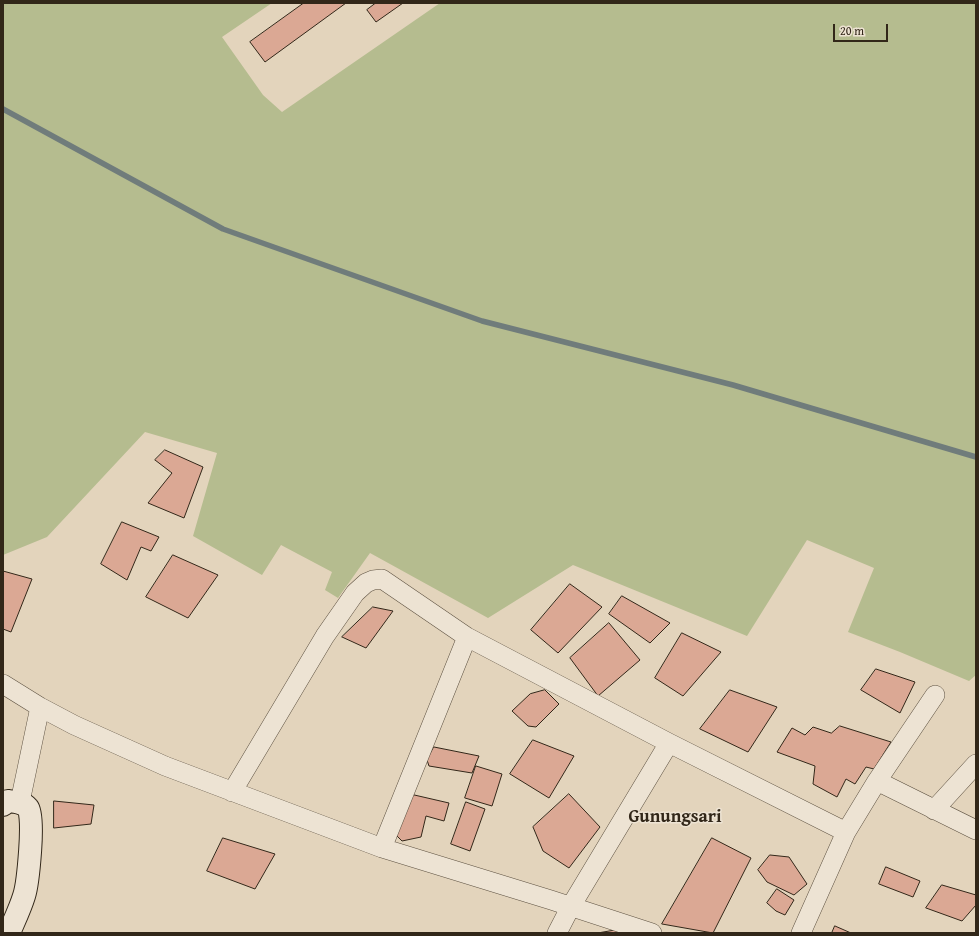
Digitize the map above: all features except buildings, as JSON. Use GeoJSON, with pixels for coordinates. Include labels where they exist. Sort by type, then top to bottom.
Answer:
{"type":"FeatureCollection","features":[{"type":"Feature","properties":{"kind":"street"},"geometry":{"type":"LineString","coordinates":[[232,792],[325,636],[355,593],[366,583],[373,580],[382,580],[467,637],[669,743],[846,832]]}},
{"type":"Feature","properties":{"kind":"street"},"geometry":{"type":"LineString","coordinates":[[382,848],[467,637]]}},
{"type":"Feature","properties":{"kind":"street"},"geometry":{"type":"LineString","coordinates":[[3,684],[40,707],[97,736],[165,766],[232,792],[382,848],[571,906],[652,933]]}},
{"type":"Feature","properties":{"kind":"street"},"geometry":{"type":"LineString","coordinates":[[800,933],[846,832],[877,781],[936,695]]}},
{"type":"Feature","properties":{"kind":"street"},"geometry":{"type":"LineString","coordinates":[[9,933],[24,895],[29,865],[31,817],[29,808],[12,804],[40,707]]}},
{"type":"Feature","properties":{"kind":"street"},"geometry":{"type":"LineString","coordinates":[[557,933],[571,906],[669,743]]}},
{"type":"Feature","properties":{"kind":"street"},"geometry":{"type":"LineString","coordinates":[[934,810],[976,764]]}},
{"type":"Feature","properties":{"kind":"street"},"geometry":{"type":"LineString","coordinates":[[877,781],[976,830]]}},
{"type":"Feature","properties":{"kind":"green space"},"geometry":{"type":"Polygon","coordinates":[[[3,3],[272,3],[222,37],[263,95],[282,112],[440,3],[976,3],[976,675],[969,681],[848,632],[874,568],[807,540],[747,636],[573,565],[488,618],[370,553],[338,598],[325,590],[332,572],[281,545],[262,575],[193,536],[217,453],[145,432],[47,537],[3,555],[3,3]]]}},
{"type":"Feature","properties":{"kind":"waterway"},"geometry":{"type":"LineString","coordinates":[[3,109],[223,229],[482,321],[733,385],[976,457]]}},
{"type":"Feature","properties":{"kind":"district","name":"Gunungsari"},"geometry":{"type":"Point","coordinates":[675,817]}}]}
